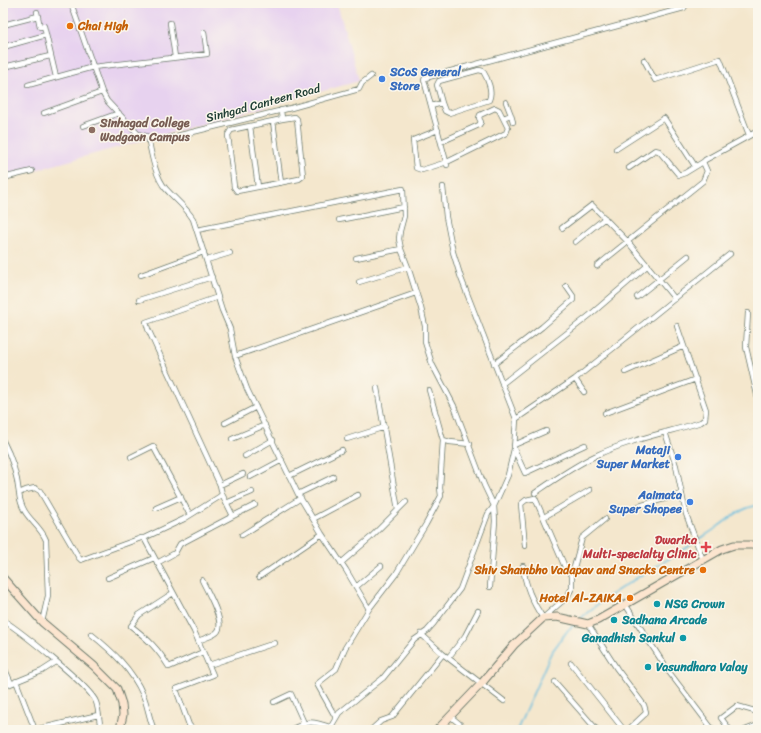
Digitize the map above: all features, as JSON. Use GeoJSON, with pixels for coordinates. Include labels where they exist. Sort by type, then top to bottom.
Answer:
{"type":"FeatureCollection","features":[{"type":"Feature","properties":{"kind":"street","name":"Sinhgad Canteen Road"},"geometry":{"type":"LineString","coordinates":[[72,3],[93,67],[107,101],[138,134],[160,140],[359,89],[362,83],[370,76]]}},
{"type":"Feature","properties":{"kind":"street"},"geometry":{"type":"LineString","coordinates":[[447,163],[424,80],[426,78],[684,8],[687,3]]}},
{"type":"Feature","properties":{"kind":"street"},"geometry":{"type":"LineString","coordinates":[[3,25],[38,14],[40,26],[44,26],[56,77]]}},
{"type":"Feature","properties":{"kind":"street"},"geometry":{"type":"LineString","coordinates":[[170,22],[174,57]]}},
{"type":"Feature","properties":{"kind":"street"},"geometry":{"type":"LineString","coordinates":[[28,85],[93,67],[207,54],[204,32]]}},
{"type":"Feature","properties":{"kind":"street"},"geometry":{"type":"LineString","coordinates":[[3,46],[46,35]]}},
{"type":"Feature","properties":{"kind":"street"},"geometry":{"type":"LineString","coordinates":[[8,66],[50,56]]}},
{"type":"Feature","properties":{"kind":"street"},"geometry":{"type":"LineString","coordinates":[[644,60],[655,80],[720,59],[749,135]]}},
{"type":"Feature","properties":{"kind":"street"},"geometry":{"type":"LineString","coordinates":[[478,70],[483,71],[490,90],[490,98],[488,100],[449,113],[445,112],[442,103],[437,85],[439,81],[478,70]]}},
{"type":"Feature","properties":{"kind":"street"},"geometry":{"type":"LineString","coordinates":[[44,113],[102,92]]}},
{"type":"Feature","properties":{"kind":"street"},"geometry":{"type":"LineString","coordinates":[[506,102],[514,122]]}},
{"type":"Feature","properties":{"kind":"street"},"geometry":{"type":"LineString","coordinates":[[431,106],[442,103]]}},
{"type":"Feature","properties":{"kind":"street"},"geometry":{"type":"LineString","coordinates":[[438,130],[414,140],[416,168],[422,170],[447,163],[506,133],[508,128],[499,110],[495,108],[480,115],[479,118],[481,122],[479,125],[442,142]]}},
{"type":"Feature","properties":{"kind":"street"},"geometry":{"type":"LineString","coordinates":[[281,110],[282,119]]}},
{"type":"Feature","properties":{"kind":"street"},"geometry":{"type":"LineString","coordinates":[[83,126],[118,113]]}},
{"type":"Feature","properties":{"kind":"street"},"geometry":{"type":"LineString","coordinates":[[503,118],[511,115]]}},
{"type":"Feature","properties":{"kind":"street"},"geometry":{"type":"LineString","coordinates":[[294,117],[297,119],[303,176],[299,179],[237,190],[234,187],[228,135],[231,130],[282,119],[294,117]]}},
{"type":"Feature","properties":{"kind":"street"},"geometry":{"type":"LineString","coordinates":[[616,149],[664,118],[695,166]]}},
{"type":"Feature","properties":{"kind":"street"},"geometry":{"type":"LineString","coordinates":[[273,121],[281,182]]}},
{"type":"Feature","properties":{"kind":"street"},"geometry":{"type":"LineString","coordinates":[[250,126],[258,187]]}},
{"type":"Feature","properties":{"kind":"street"},"geometry":{"type":"LineString","coordinates":[[629,168],[655,150],[659,151],[679,175],[682,175],[695,166],[758,131]]}},
{"type":"Feature","properties":{"kind":"street"},"geometry":{"type":"LineString","coordinates":[[148,136],[151,153],[161,183],[165,189],[190,213],[198,230],[222,310],[230,329],[235,356],[247,389],[299,496],[369,609]]}},
{"type":"Feature","properties":{"kind":"street"},"geometry":{"type":"LineString","coordinates":[[597,266],[703,181],[707,171],[703,162]]}},
{"type":"Feature","properties":{"kind":"street"},"geometry":{"type":"LineString","coordinates":[[3,178],[32,171]]}},
{"type":"Feature","properties":{"kind":"street"},"geometry":{"type":"LineString","coordinates":[[290,730],[304,724],[316,722],[330,729],[339,713],[383,678],[414,640],[427,631],[434,623],[460,589],[488,514],[494,506],[508,475],[514,447],[516,419],[461,278],[453,252],[446,217],[443,186]]}},
{"type":"Feature","properties":{"kind":"street"},"geometry":{"type":"LineString","coordinates":[[198,230],[403,189],[404,216],[399,239],[421,308],[425,326],[425,342],[432,364],[454,406],[470,444],[484,485],[494,506],[495,521],[490,587]]}},
{"type":"Feature","properties":{"kind":"street"},"geometry":{"type":"LineString","coordinates":[[562,228],[592,205],[628,242],[675,299]]}},
{"type":"Feature","properties":{"kind":"street"},"geometry":{"type":"LineString","coordinates":[[339,220],[404,207]]}},
{"type":"Feature","properties":{"kind":"street"},"geometry":{"type":"LineString","coordinates":[[575,242],[605,218]]}},
{"type":"Feature","properties":{"kind":"street"},"geometry":{"type":"LineString","coordinates":[[356,258],[401,249]]}},
{"type":"Feature","properties":{"kind":"street"},"geometry":{"type":"LineString","coordinates":[[141,275],[204,252]]}},
{"type":"Feature","properties":{"kind":"street"},"geometry":{"type":"LineString","coordinates":[[207,260],[230,252]]}},
{"type":"Feature","properties":{"kind":"street"},"geometry":{"type":"LineString","coordinates":[[516,419],[575,379],[730,254]]}},
{"type":"Feature","properties":{"kind":"street"},"geometry":{"type":"LineString","coordinates":[[636,297],[688,256]]}},
{"type":"Feature","properties":{"kind":"street"},"geometry":{"type":"LineString","coordinates":[[502,384],[590,315],[648,265]]}},
{"type":"Feature","properties":{"kind":"street"},"geometry":{"type":"LineString","coordinates":[[359,282],[408,267]]}},
{"type":"Feature","properties":{"kind":"street"},"geometry":{"type":"LineString","coordinates":[[139,300],[212,276]]}},
{"type":"Feature","properties":{"kind":"street"},"geometry":{"type":"LineString","coordinates":[[494,364],[542,327],[573,300],[573,296],[566,286]]}},
{"type":"Feature","properties":{"kind":"street"},"geometry":{"type":"LineString","coordinates":[[235,356],[416,293]]}},
{"type":"Feature","properties":{"kind":"street"},"geometry":{"type":"LineString","coordinates":[[218,296],[146,322],[233,516]]}},
{"type":"Feature","properties":{"kind":"street"},"geometry":{"type":"LineString","coordinates":[[748,313],[746,347],[758,399]]}},
{"type":"Feature","properties":{"kind":"street"},"geometry":{"type":"LineString","coordinates":[[535,493],[575,467],[596,456],[665,432],[701,422],[704,419],[706,410],[677,326]]}},
{"type":"Feature","properties":{"kind":"street"},"geometry":{"type":"LineString","coordinates":[[625,372],[684,346]]}},
{"type":"Feature","properties":{"kind":"street"},"geometry":{"type":"LineString","coordinates":[[575,379],[584,392]]}},
{"type":"Feature","properties":{"kind":"street"},"geometry":{"type":"LineString","coordinates":[[605,413],[696,380]]}},
{"type":"Feature","properties":{"kind":"street"},"geometry":{"type":"LineString","coordinates":[[377,388],[385,427],[398,510]]}},
{"type":"Feature","properties":{"kind":"street"},"geometry":{"type":"LineString","coordinates":[[336,718],[317,684],[336,669],[345,648],[369,609],[396,574],[441,496],[440,488],[443,440],[429,390]]}},
{"type":"Feature","properties":{"kind":"street"},"geometry":{"type":"LineString","coordinates":[[225,423],[256,407]]}},
{"type":"Feature","properties":{"kind":"street"},"geometry":{"type":"LineString","coordinates":[[232,439],[265,425]]}},
{"type":"Feature","properties":{"kind":"street"},"geometry":{"type":"LineString","coordinates":[[347,439],[385,427]]}},
{"type":"Feature","properties":{"kind":"street"},"geometry":{"type":"LineString","coordinates":[[514,447],[546,431]]}},
{"type":"Feature","properties":{"kind":"street"},"geometry":{"type":"LineString","coordinates":[[665,432],[676,466],[686,514],[703,560]]}},
{"type":"Feature","properties":{"kind":"street"},"geometry":{"type":"LineString","coordinates":[[245,456],[273,440]]}},
{"type":"Feature","properties":{"kind":"street"},"geometry":{"type":"LineString","coordinates":[[443,440],[470,444]]}},
{"type":"Feature","properties":{"kind":"street"},"geometry":{"type":"LineString","coordinates":[[3,441],[14,466],[18,480],[20,502],[25,514],[43,533],[46,540],[48,596],[42,622]]}},
{"type":"Feature","properties":{"kind":"street"},"geometry":{"type":"LineString","coordinates":[[514,447],[525,473],[585,445]]}},
{"type":"Feature","properties":{"kind":"street"},"geometry":{"type":"LineString","coordinates":[[131,457],[153,446],[190,515]]}},
{"type":"Feature","properties":{"kind":"street"},"geometry":{"type":"LineString","coordinates":[[289,476],[342,450]]}},
{"type":"Feature","properties":{"kind":"street"},"geometry":{"type":"LineString","coordinates":[[250,477],[282,460]]}},
{"type":"Feature","properties":{"kind":"street"},"geometry":{"type":"LineString","coordinates":[[220,485],[242,474]]}},
{"type":"Feature","properties":{"kind":"street"},"geometry":{"type":"LineString","coordinates":[[242,535],[299,496],[333,477]]}},
{"type":"Feature","properties":{"kind":"street"},"geometry":{"type":"LineString","coordinates":[[19,494],[31,488],[35,488],[40,491],[79,558],[82,560],[144,538],[190,515],[222,494]]}},
{"type":"Feature","properties":{"kind":"street"},"geometry":{"type":"LineString","coordinates":[[544,517],[590,490]]}},
{"type":"Feature","properties":{"kind":"street"},"geometry":{"type":"LineString","coordinates":[[226,503],[252,492]]}},
{"type":"Feature","properties":{"kind":"street"},"geometry":{"type":"LineString","coordinates":[[640,506],[682,494]]}},
{"type":"Feature","properties":{"kind":"street"},"geometry":{"type":"LineString","coordinates":[[313,519],[358,496]]}},
{"type":"Feature","properties":{"kind":"street"},"geometry":{"type":"LineString","coordinates":[[156,508],[181,497]]}},
{"type":"Feature","properties":{"kind":"street"},"geometry":{"type":"LineString","coordinates":[[525,546],[522,504],[526,500],[535,498],[565,567],[572,575]]}},
{"type":"Feature","properties":{"kind":"street"},"geometry":{"type":"LineString","coordinates":[[341,563],[370,538],[406,502]]}},
{"type":"Feature","properties":{"kind":"street"},"geometry":{"type":"LineString","coordinates":[[157,563],[175,554],[180,544],[255,505]]}},
{"type":"Feature","properties":{"kind":"street"},"geometry":{"type":"LineString","coordinates":[[437,730],[481,684],[514,646],[567,597],[572,588],[572,575],[582,538],[605,519]]}},
{"type":"Feature","properties":{"kind":"street"},"geometry":{"type":"LineString","coordinates":[[259,577],[322,534]]}},
{"type":"Feature","properties":{"kind":"street"},"geometry":{"type":"LineString","coordinates":[[144,538],[198,641],[213,675],[176,689],[189,725],[194,730]]}},
{"type":"Feature","properties":{"kind":"street"},"geometry":{"type":"LineString","coordinates":[[543,618],[557,617],[585,623],[598,620],[722,549],[734,545],[758,545]]}},
{"type":"Feature","properties":{"kind":"street"},"geometry":{"type":"LineString","coordinates":[[108,578],[154,558]]}},
{"type":"Feature","properties":{"kind":"street"},"geometry":{"type":"LineString","coordinates":[[356,587],[381,566]]}},
{"type":"Feature","properties":{"kind":"street"},"geometry":{"type":"LineString","coordinates":[[523,566],[526,586],[537,610],[543,618]]}},
{"type":"Feature","properties":{"kind":"street"},"geometry":{"type":"LineString","coordinates":[[3,578],[42,622],[94,666],[117,689],[122,704],[123,715],[121,724],[123,730]]}},
{"type":"Feature","properties":{"kind":"street"},"geometry":{"type":"LineString","coordinates":[[198,641],[217,632],[220,627],[219,618],[202,580]]}},
{"type":"Feature","properties":{"kind":"street"},"geometry":{"type":"LineString","coordinates":[[173,593],[139,615],[131,626],[148,639],[160,652],[169,667],[203,652]]}},
{"type":"Feature","properties":{"kind":"street"},"geometry":{"type":"LineString","coordinates":[[625,604],[669,672],[713,730]]}},
{"type":"Feature","properties":{"kind":"street"},"geometry":{"type":"LineString","coordinates":[[448,658],[465,636],[478,611]]}},
{"type":"Feature","properties":{"kind":"street"},"geometry":{"type":"LineString","coordinates":[[3,620],[56,662],[89,692],[96,702],[101,730]]}},
{"type":"Feature","properties":{"kind":"street"},"geometry":{"type":"LineString","coordinates":[[585,623],[644,705],[646,712],[645,714],[628,730]]}},
{"type":"Feature","properties":{"kind":"street"},"geometry":{"type":"LineString","coordinates":[[91,634],[107,647],[130,672],[144,695],[154,730]]}},
{"type":"Feature","properties":{"kind":"street"},"geometry":{"type":"LineString","coordinates":[[421,634],[443,654],[504,701]]}},
{"type":"Feature","properties":{"kind":"street"},"geometry":{"type":"LineString","coordinates":[[209,666],[275,643]]}},
{"type":"Feature","properties":{"kind":"street"},"geometry":{"type":"LineString","coordinates":[[371,730],[382,721],[392,717],[443,654]]}},
{"type":"Feature","properties":{"kind":"street"},"geometry":{"type":"LineString","coordinates":[[3,686],[42,671],[56,662]]}},
{"type":"Feature","properties":{"kind":"street"},"geometry":{"type":"LineString","coordinates":[[571,662],[624,730]]}},
{"type":"Feature","properties":{"kind":"street"},"geometry":{"type":"LineString","coordinates":[[3,665],[11,683]]}},
{"type":"Feature","properties":{"kind":"street"},"geometry":{"type":"LineString","coordinates":[[16,681],[34,730],[98,715]]}},
{"type":"Feature","properties":{"kind":"street"},"geometry":{"type":"LineString","coordinates":[[555,682],[596,730]]}},
{"type":"Feature","properties":{"kind":"street"},"geometry":{"type":"LineString","coordinates":[[274,702],[291,694],[304,724]]}},
{"type":"Feature","properties":{"kind":"street"},"geometry":{"type":"LineString","coordinates":[[730,730],[721,718],[737,706],[758,712]]}},
{"type":"Feature","properties":{"kind":"street"},"geometry":{"type":"LineString","coordinates":[[450,716],[467,730]]}},
{"type":"Feature","properties":{"kind":"street"},"geometry":{"type":"LineString","coordinates":[[745,730],[758,725]]}},
{"type":"Feature","properties":{"kind":"shaded area","name":"Sinhagad College Wadgaon Campus"},"geometry":{"type":"Polygon","coordinates":[[[3,3],[337,3],[359,81],[3,179],[3,3]]]}},
{"type":"Feature","properties":{"kind":"waterway"},"geometry":{"type":"LineString","coordinates":[[579,620],[591,609],[618,590],[713,531],[736,514],[745,509],[758,505]]}},
{"type":"Feature","properties":{"kind":"waterway"},"geometry":{"type":"LineString","coordinates":[[517,730],[551,653],[568,630],[575,624]]}},
{"type":"Feature","properties":{"kind":"place","name":"Chai High"},"geometry":{"type":"Point","coordinates":[70,26]}},
{"type":"Feature","properties":{"kind":"place","name":"SCoS General Store"},"geometry":{"type":"Point","coordinates":[382,79]}},
{"type":"Feature","properties":{"kind":"place","name":"Sinhagad College Wadgaon Campus"},"geometry":{"type":"Point","coordinates":[92,130]}},
{"type":"Feature","properties":{"kind":"place","name":"Mataji Super Market"},"geometry":{"type":"Point","coordinates":[678,457]}},
{"type":"Feature","properties":{"kind":"place","name":"Aaimata Super Shopee"},"geometry":{"type":"Point","coordinates":[690,502]}},
{"type":"Feature","properties":{"kind":"place","name":"Dwarika Multi-specialty Clinic"},"geometry":{"type":"Point","coordinates":[706,547]}},
{"type":"Feature","properties":{"kind":"place","name":"Shiv Shambho Vadapav and Snacks Centre"},"geometry":{"type":"Point","coordinates":[703,570]}},
{"type":"Feature","properties":{"kind":"place","name":"Hotel Al-ZAIKA"},"geometry":{"type":"Point","coordinates":[630,598]}},
{"type":"Feature","properties":{"kind":"place","name":"NSG Crown"},"geometry":{"type":"Point","coordinates":[657,604]}},
{"type":"Feature","properties":{"kind":"place","name":"Sadhana Arcade"},"geometry":{"type":"Point","coordinates":[614,620]}},
{"type":"Feature","properties":{"kind":"place","name":"Ganadhish Sankul"},"geometry":{"type":"Point","coordinates":[683,638]}},
{"type":"Feature","properties":{"kind":"place","name":"Vasundhara Valay"},"geometry":{"type":"Point","coordinates":[648,667]}}]}
